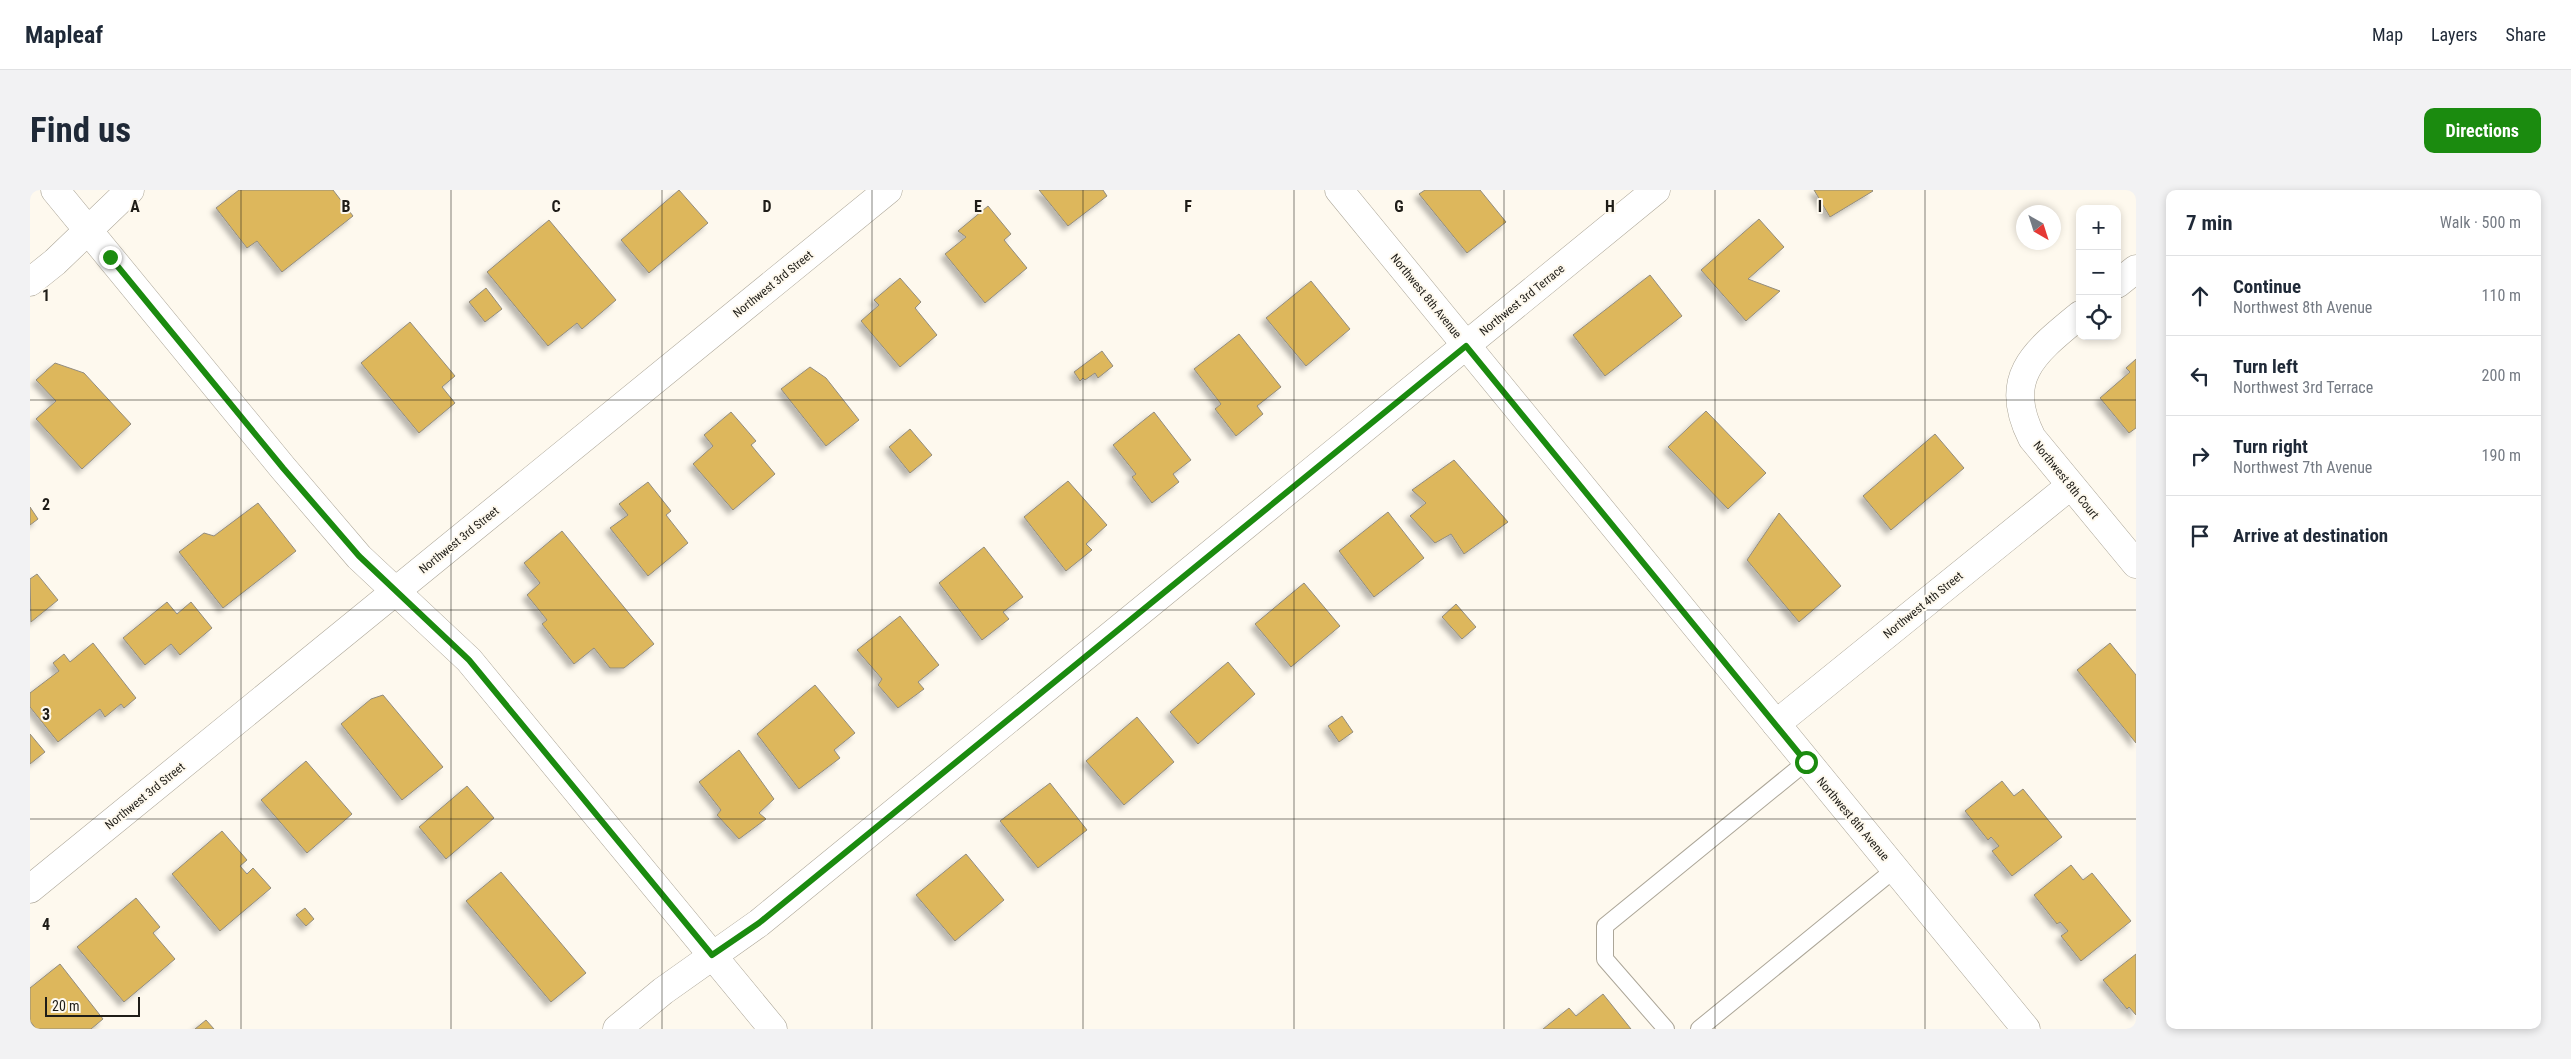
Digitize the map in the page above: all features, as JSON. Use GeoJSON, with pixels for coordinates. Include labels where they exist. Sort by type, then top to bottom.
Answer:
{"type":"FeatureCollection","features":[{"type":"Feature","properties":{"kind":"street"},"geometry":{"type":"LineString","coordinates":[[55,190],[320,512],[359,556],[469,660],[772,1029]]}},
{"type":"Feature","properties":{"kind":"street"},"geometry":{"type":"LineString","coordinates":[[30,282],[130,190]]}},
{"type":"Feature","properties":{"kind":"street","name":"Northwest 3rd Street"},"geometry":{"type":"LineString","coordinates":[[30,890],[888,190]]}},
{"type":"Feature","properties":{"kind":"street","name":"Northwest 8th Avenue"},"geometry":{"type":"LineString","coordinates":[[1339,190],[2026,1029]]}},
{"type":"Feature","properties":{"kind":"street","name":"Northwest 3rd Terrace"},"geometry":{"type":"LineString","coordinates":[[617,1029],[663,991],[767,917],[1656,190]]}},
{"type":"Feature","properties":{"kind":"street"},"geometry":{"type":"LineString","coordinates":[[2121,281],[2136,269]]}},
{"type":"Feature","properties":{"kind":"street","name":"Northwest 8th Court"},"geometry":{"type":"LineString","coordinates":[[2076,318],[2038,351],[2026,368],[2020,386],[2023,420],[2032,438],[2136,564]]}},
{"type":"Feature","properties":{"kind":"street","name":"Northwest 4th Street"},"geometry":{"type":"LineString","coordinates":[[1776,724],[2070,486]]}},
{"type":"Feature","properties":{"kind":"lane"},"geometry":{"type":"LineString","coordinates":[[1666,1029],[1605,959],[1605,926],[1806,762]]}},
{"type":"Feature","properties":{"kind":"lane"},"geometry":{"type":"LineString","coordinates":[[1699,1029],[1895,870]]}},
{"type":"Feature","properties":{"kind":"building"},"geometry":{"type":"Polygon","coordinates":[[[239,190],[333,190],[353,216],[282,272],[257,241],[247,248],[216,208],[239,190]]]}},
{"type":"Feature","properties":{"kind":"building"},"geometry":{"type":"Polygon","coordinates":[[[679,190],[708,223],[649,273],[621,240],[679,190]]]}},
{"type":"Feature","properties":{"kind":"building"},"geometry":{"type":"Polygon","coordinates":[[[1039,190],[1103,190],[1107,196],[1068,226],[1039,190]]]}},
{"type":"Feature","properties":{"kind":"building"},"geometry":{"type":"Polygon","coordinates":[[[1425,190],[1480,190],[1506,222],[1467,253],[1419,194],[1425,190]]]}},
{"type":"Feature","properties":{"kind":"building"},"geometry":{"type":"Polygon","coordinates":[[[1814,190],[1872,190],[1873,191],[1830,217],[1814,190]]]}},
{"type":"Feature","properties":{"kind":"building"},"geometry":{"type":"Polygon","coordinates":[[[988,206],[1011,234],[1004,240],[1027,268],[985,303],[945,254],[966,237],[958,231],[988,206]]]}},
{"type":"Feature","properties":{"kind":"building"},"geometry":{"type":"Polygon","coordinates":[[[1759,219],[1784,247],[1748,279],[1780,291],[1746,321],[1701,270],[1759,219]]]}},
{"type":"Feature","properties":{"kind":"building"},"geometry":{"type":"Polygon","coordinates":[[[549,220],[616,300],[582,329],[577,323],[548,346],[487,272],[549,220]]]}},
{"type":"Feature","properties":{"kind":"building"},"geometry":{"type":"Polygon","coordinates":[[[1650,275],[1682,316],[1605,376],[1573,335],[1650,275]]]}},
{"type":"Feature","properties":{"kind":"building"},"geometry":{"type":"Polygon","coordinates":[[[900,278],[921,302],[915,308],[937,335],[900,367],[861,321],[879,305],[874,300],[900,278]]]}},
{"type":"Feature","properties":{"kind":"building"},"geometry":{"type":"Polygon","coordinates":[[[1311,281],[1350,329],[1306,366],[1266,318],[1311,281]]]}},
{"type":"Feature","properties":{"kind":"building"},"geometry":{"type":"Polygon","coordinates":[[[486,288],[502,309],[485,322],[469,302],[486,288]]]}},
{"type":"Feature","properties":{"kind":"building"},"geometry":{"type":"Polygon","coordinates":[[[410,322],[455,376],[442,387],[455,403],[419,433],[361,363],[410,322]]]}},
{"type":"Feature","properties":{"kind":"building"},"geometry":{"type":"Polygon","coordinates":[[[1239,334],[1281,387],[1257,406],[1263,414],[1236,436],[1215,409],[1221,404],[1194,369],[1239,334]]]}},
{"type":"Feature","properties":{"kind":"building"},"geometry":{"type":"Polygon","coordinates":[[[1102,351],[1113,366],[1098,378],[1095,373],[1080,381],[1074,372],[1102,351]]]}},
{"type":"Feature","properties":{"kind":"building"},"geometry":{"type":"Polygon","coordinates":[[[2136,359],[2136,428],[2129,433],[2100,398],[2130,372],[2126,368],[2136,359]]]}},
{"type":"Feature","properties":{"kind":"building"},"geometry":{"type":"Polygon","coordinates":[[[55,363],[84,373],[131,424],[82,469],[36,419],[56,401],[36,380],[55,363]]]}},
{"type":"Feature","properties":{"kind":"building"},"geometry":{"type":"Polygon","coordinates":[[[810,367],[826,378],[859,420],[826,446],[781,389],[810,367]]]}},
{"type":"Feature","properties":{"kind":"building"},"geometry":{"type":"Polygon","coordinates":[[[1706,411],[1766,473],[1728,509],[1668,447],[1706,411]]]}},
{"type":"Feature","properties":{"kind":"building"},"geometry":{"type":"Polygon","coordinates":[[[731,412],[756,441],[751,445],[775,474],[733,510],[693,464],[713,446],[704,435],[731,412]]]}},
{"type":"Feature","properties":{"kind":"building"},"geometry":{"type":"Polygon","coordinates":[[[1154,412],[1191,460],[1173,474],[1179,482],[1152,503],[1132,477],[1136,474],[1113,445],[1154,412]]]}},
{"type":"Feature","properties":{"kind":"building"},"geometry":{"type":"Polygon","coordinates":[[[910,429],[932,455],[910,473],[889,447],[910,429]]]}},
{"type":"Feature","properties":{"kind":"building"},"geometry":{"type":"Polygon","coordinates":[[[1935,434],[1964,468],[1891,530],[1863,496],[1935,434]]]}},
{"type":"Feature","properties":{"kind":"building"},"geometry":{"type":"Polygon","coordinates":[[[1454,460],[1508,522],[1464,554],[1451,534],[1435,543],[1410,516],[1426,503],[1412,490],[1454,460]]]}},
{"type":"Feature","properties":{"kind":"building"},"geometry":{"type":"Polygon","coordinates":[[[1068,481],[1107,525],[1086,544],[1092,550],[1066,571],[1024,517],[1068,481]]]}},
{"type":"Feature","properties":{"kind":"building"},"geometry":{"type":"Polygon","coordinates":[[[648,482],[671,511],[666,515],[688,543],[648,576],[610,528],[628,515],[619,504],[648,482]]]}},
{"type":"Feature","properties":{"kind":"building"},"geometry":{"type":"Polygon","coordinates":[[[258,503],[296,551],[223,608],[179,552],[204,533],[214,536],[258,503]]]}},
{"type":"Feature","properties":{"kind":"building"},"geometry":{"type":"Polygon","coordinates":[[[30,507],[38,519],[30,525],[30,507]]]}},
{"type":"Feature","properties":{"kind":"building"},"geometry":{"type":"Polygon","coordinates":[[[1388,512],[1424,558],[1374,597],[1339,551],[1388,512]]]}},
{"type":"Feature","properties":{"kind":"building"},"geometry":{"type":"Polygon","coordinates":[[[1779,513],[1841,586],[1799,622],[1747,560],[1779,513]]]}},
{"type":"Feature","properties":{"kind":"building"},"geometry":{"type":"Polygon","coordinates":[[[562,531],[654,644],[624,668],[610,668],[594,648],[574,664],[542,624],[547,620],[527,595],[540,583],[524,563],[562,531]]]}},
{"type":"Feature","properties":{"kind":"building"},"geometry":{"type":"Polygon","coordinates":[[[984,547],[1023,597],[1003,612],[1009,619],[982,640],[939,583],[984,547]]]}},
{"type":"Feature","properties":{"kind":"building"},"geometry":{"type":"Polygon","coordinates":[[[37,574],[58,600],[31,622],[30,579],[37,574]]]}},
{"type":"Feature","properties":{"kind":"building"},"geometry":{"type":"Polygon","coordinates":[[[1304,583],[1340,626],[1291,667],[1255,624],[1304,583]]]}},
{"type":"Feature","properties":{"kind":"building"},"geometry":{"type":"Polygon","coordinates":[[[167,602],[177,614],[191,602],[212,628],[180,655],[171,644],[145,665],[123,638],[167,602]]]}},
{"type":"Feature","properties":{"kind":"building"},"geometry":{"type":"Polygon","coordinates":[[[1456,604],[1476,627],[1462,639],[1442,617],[1456,604]]]}},
{"type":"Feature","properties":{"kind":"building"},"geometry":{"type":"Polygon","coordinates":[[[900,616],[939,665],[918,682],[924,689],[898,708],[878,685],[882,679],[857,650],[900,616]]]}},
{"type":"Feature","properties":{"kind":"building"},"geometry":{"type":"Polygon","coordinates":[[[93,643],[136,698],[124,708],[121,704],[105,717],[100,709],[58,742],[30,707],[30,693],[59,671],[53,663],[64,654],[70,662],[93,643]]]}},
{"type":"Feature","properties":{"kind":"building"},"geometry":{"type":"Polygon","coordinates":[[[2110,643],[2136,675],[2136,743],[2077,670],[2110,643]]]}},
{"type":"Feature","properties":{"kind":"building"},"geometry":{"type":"Polygon","coordinates":[[[1228,662],[1255,694],[1198,744],[1170,712],[1228,662]]]}},
{"type":"Feature","properties":{"kind":"building"},"geometry":{"type":"Polygon","coordinates":[[[815,685],[855,733],[834,750],[840,758],[799,789],[757,734],[815,685]]]}},
{"type":"Feature","properties":{"kind":"building"},"geometry":{"type":"Polygon","coordinates":[[[383,695],[443,767],[402,800],[341,724],[371,699],[383,695]]]}},
{"type":"Feature","properties":{"kind":"building"},"geometry":{"type":"Polygon","coordinates":[[[1342,716],[1353,732],[1339,742],[1328,726],[1342,716]]]}},
{"type":"Feature","properties":{"kind":"building"},"geometry":{"type":"Polygon","coordinates":[[[1137,717],[1174,762],[1124,805],[1086,761],[1137,717]]]}},
{"type":"Feature","properties":{"kind":"building"},"geometry":{"type":"Polygon","coordinates":[[[30,734],[45,752],[30,764],[30,734]]]}},
{"type":"Feature","properties":{"kind":"building"},"geometry":{"type":"Polygon","coordinates":[[[739,750],[774,799],[759,813],[766,819],[739,839],[717,815],[721,810],[699,782],[739,750]]]}},
{"type":"Feature","properties":{"kind":"building"},"geometry":{"type":"Polygon","coordinates":[[[306,761],[352,814],[307,853],[261,800],[306,761]]]}},
{"type":"Feature","properties":{"kind":"building"},"geometry":{"type":"Polygon","coordinates":[[[2002,781],[2014,796],[2023,789],[2062,837],[2012,876],[1992,851],[1999,846],[1991,837],[1988,840],[1965,811],[2002,781]]]}},
{"type":"Feature","properties":{"kind":"building"},"geometry":{"type":"Polygon","coordinates":[[[1050,783],[1087,830],[1038,868],[1000,821],[1050,783]]]}},
{"type":"Feature","properties":{"kind":"building"},"geometry":{"type":"Polygon","coordinates":[[[467,786],[494,818],[446,859],[419,827],[467,786]]]}},
{"type":"Feature","properties":{"kind":"building"},"geometry":{"type":"Polygon","coordinates":[[[222,831],[247,860],[240,866],[247,874],[253,868],[271,888],[220,931],[172,874],[222,831]]]}},
{"type":"Feature","properties":{"kind":"building"},"geometry":{"type":"Polygon","coordinates":[[[966,854],[1004,900],[955,941],[916,895],[966,854]]]}},
{"type":"Feature","properties":{"kind":"building"},"geometry":{"type":"Polygon","coordinates":[[[2071,865],[2083,880],[2092,873],[2131,921],[2081,961],[2061,936],[2068,931],[2060,922],[2057,924],[2034,895],[2071,865]]]}},
{"type":"Feature","properties":{"kind":"building"},"geometry":{"type":"Polygon","coordinates":[[[501,872],[586,973],[551,1002],[466,901],[501,872]]]}},
{"type":"Feature","properties":{"kind":"building"},"geometry":{"type":"Polygon","coordinates":[[[136,898],[160,927],[153,933],[175,959],[124,1002],[77,947],[136,898]]]}},
{"type":"Feature","properties":{"kind":"building"},"geometry":{"type":"Polygon","coordinates":[[[305,908],[314,919],[306,926],[296,915],[305,908]]]}},
{"type":"Feature","properties":{"kind":"building"},"geometry":{"type":"Polygon","coordinates":[[[2136,954],[2136,1015],[2129,1007],[2127,1009],[2103,980],[2136,954]]]}},
{"type":"Feature","properties":{"kind":"building"},"geometry":{"type":"Polygon","coordinates":[[[60,964],[103,1019],[91,1029],[36,1029],[30,1021],[30,988],[60,964]]]}},
{"type":"Feature","properties":{"kind":"building"},"geometry":{"type":"Polygon","coordinates":[[[1603,994],[1631,1029],[1543,1029],[1569,1008],[1576,1016],[1603,994]]]}},
{"type":"Feature","properties":{"kind":"building"},"geometry":{"type":"Polygon","coordinates":[[[206,1020],[214,1029],[195,1029],[206,1020]]]}},
{"type":"Feature","properties":{"kind":"route"},"geometry":{"type":"LineString","coordinates":[[110,257],[283,468],[359,556],[469,660],[712,955],[759,923],[1466,346],[1806,762]]}}]}
